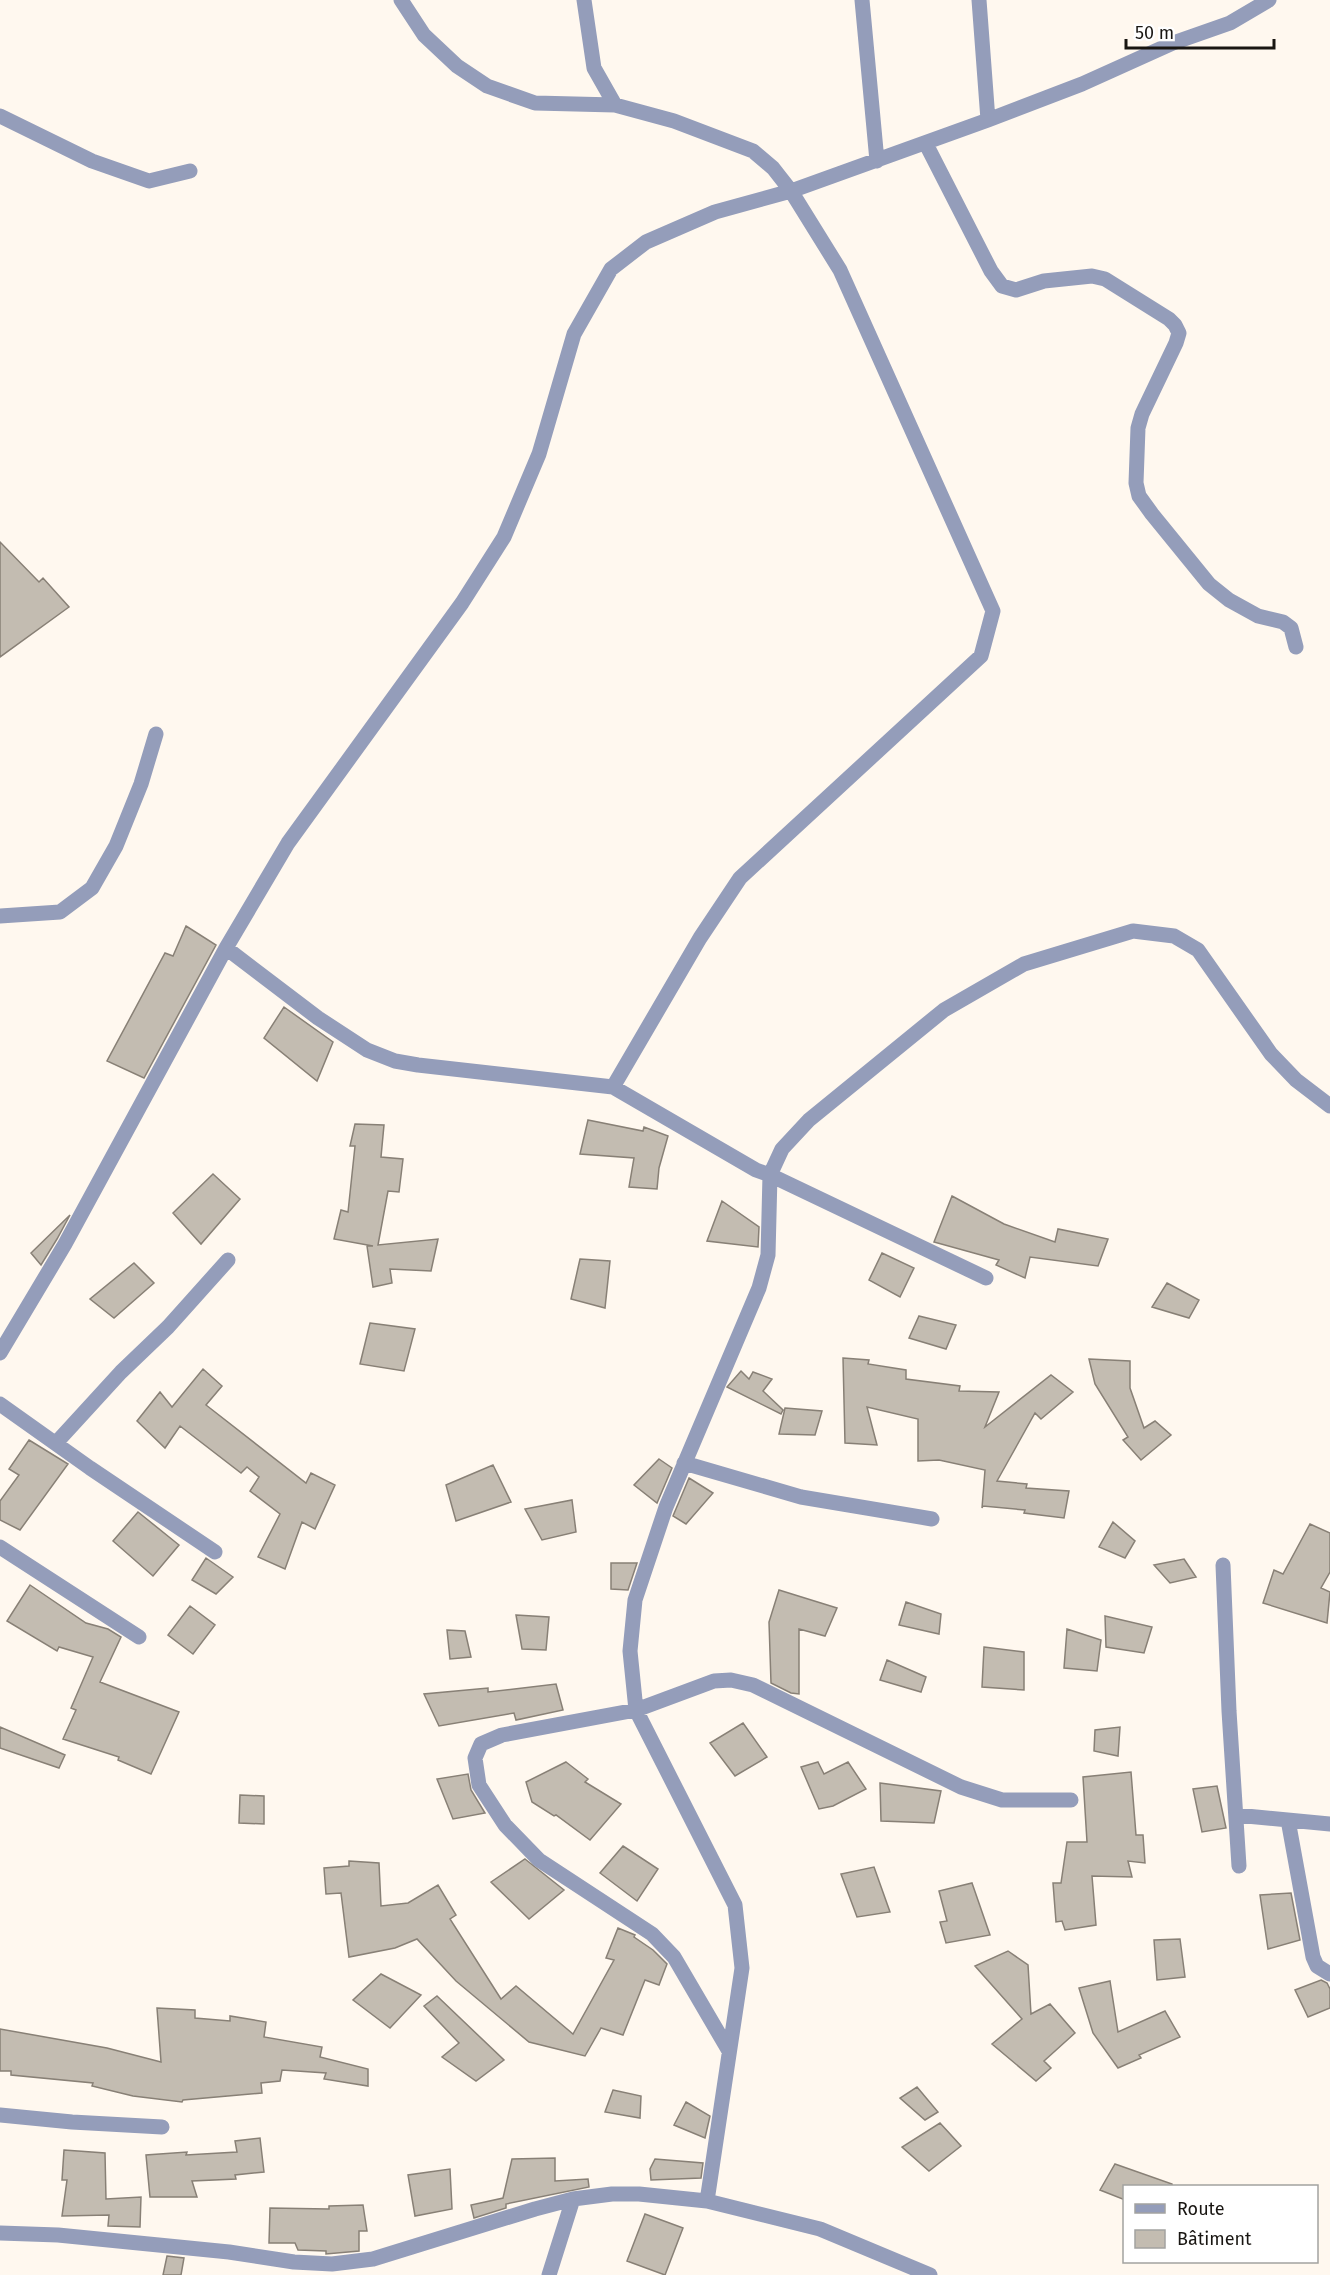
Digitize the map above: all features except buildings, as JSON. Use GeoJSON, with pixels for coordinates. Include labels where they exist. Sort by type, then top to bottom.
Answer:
{"type":"FeatureCollection","features":[{"type":"Feature","properties":{"kind":"street"},"geometry":{"type":"LineString","coordinates":[[401,0],[424,35],[457,66],[487,86],[535,103],[615,105],[674,121],[753,151],[773,168],[791,191],[840,270],[993,611],[981,656],[740,878],[700,938],[613,1087]]}},
{"type":"Feature","properties":{"kind":"street"},"geometry":{"type":"LineString","coordinates":[[584,0],[594,68],[615,105]]}},
{"type":"Feature","properties":{"kind":"street"},"geometry":{"type":"LineString","coordinates":[[862,0],[877,161]]}},
{"type":"Feature","properties":{"kind":"street"},"geometry":{"type":"LineString","coordinates":[[979,0],[988,120]]}},
{"type":"Feature","properties":{"kind":"street"},"geometry":{"type":"LineString","coordinates":[[0,1353],[65,1244],[226,948],[288,843],[462,603],[504,537],[539,454],[574,334],[611,269],[646,242],[715,212],[791,191],[926,144],[1082,84],[1173,43],[1230,23],[1269,0]]}},
{"type":"Feature","properties":{"kind":"street"},"geometry":{"type":"LineString","coordinates":[[0,116],[92,161],[149,181],[190,171]]}},
{"type":"Feature","properties":{"kind":"street"},"geometry":{"type":"LineString","coordinates":[[926,144],[991,271],[1002,286],[1016,290],[1044,281],[1092,276],[1106,279],[1175,325],[1179,333],[1176,343],[1142,414],[1138,428],[1136,483],[1139,495],[1209,584],[1229,600],[1258,616],[1283,621],[1292,628],[1296,647]]}},
{"type":"Feature","properties":{"kind":"street"},"geometry":{"type":"LineString","coordinates":[[0,916],[60,912],[92,888],[116,846],[141,784],[156,734]]}},
{"type":"Feature","properties":{"kind":"street"},"geometry":{"type":"LineString","coordinates":[[707,2201],[742,1968],[735,1905],[636,1710],[630,1651],[635,1600],[666,1507],[759,1288],[768,1255],[770,1175],[782,1149],[809,1120],[944,1010],[1024,964],[1133,931],[1174,936],[1198,950],[1270,1054],[1296,1080],[1330,1106]]}},
{"type":"Feature","properties":{"kind":"street"},"geometry":{"type":"LineString","coordinates":[[226,948],[318,1018],[367,1050],[395,1061],[613,1087],[756,1170],[986,1278]]}},
{"type":"Feature","properties":{"kind":"street"},"geometry":{"type":"LineString","coordinates":[[56,1443],[121,1371],[168,1328],[228,1260]]}},
{"type":"Feature","properties":{"kind":"street"},"geometry":{"type":"LineString","coordinates":[[0,1404],[90,1468],[215,1551]]}},
{"type":"Feature","properties":{"kind":"street"},"geometry":{"type":"LineString","coordinates":[[684,1463],[801,1497],[932,1519]]}},
{"type":"Feature","properties":{"kind":"street"},"geometry":{"type":"LineString","coordinates":[[0,1547],[139,1637]]}},
{"type":"Feature","properties":{"kind":"street"},"geometry":{"type":"LineString","coordinates":[[1223,1565],[1239,1866]]}},
{"type":"Feature","properties":{"kind":"street"},"geometry":{"type":"LineString","coordinates":[[729,2051],[674,1957],[634,1922],[539,1860],[505,1825],[479,1785],[475,1758],[481,1744],[502,1735],[636,1710],[714,1681],[730,1680],[753,1685],[961,1787],[982,1795],[1002,1800],[1071,1800]]}},
{"type":"Feature","properties":{"kind":"street"},"geometry":{"type":"LineString","coordinates":[[1236,1815],[1330,1824]]}},
{"type":"Feature","properties":{"kind":"street"},"geometry":{"type":"LineString","coordinates":[[1288,1820],[1313,1957],[1317,1966],[1330,1974]]}},
{"type":"Feature","properties":{"kind":"street"},"geometry":{"type":"LineString","coordinates":[[0,2115],[162,2127]]}},
{"type":"Feature","properties":{"kind":"street"},"geometry":{"type":"LineString","coordinates":[[0,2233],[58,2235],[229,2252],[332,2270],[573,2199],[612,2194],[639,2194],[707,2201],[820,2229],[930,2275]]}},
{"type":"Feature","properties":{"kind":"street"},"geometry":{"type":"LineString","coordinates":[[549,2275],[573,2199]]}}]}
